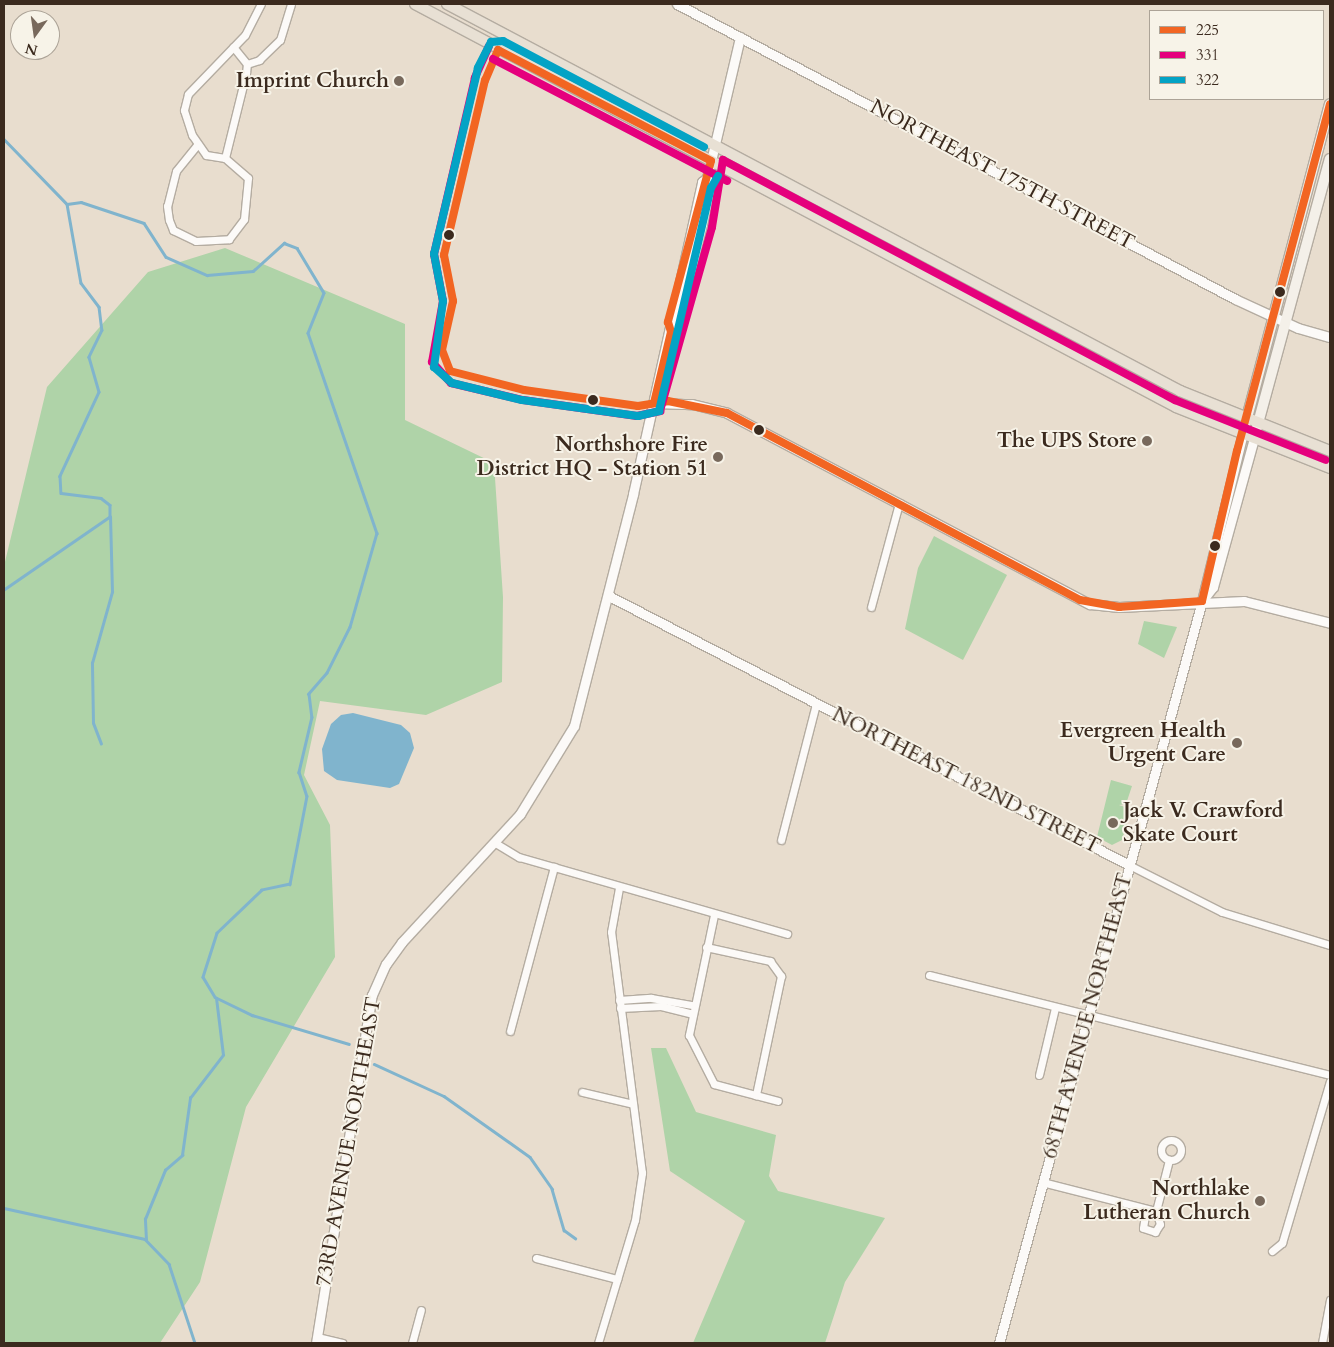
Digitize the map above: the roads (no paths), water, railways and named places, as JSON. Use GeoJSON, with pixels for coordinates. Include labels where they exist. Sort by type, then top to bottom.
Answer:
{"type":"FeatureCollection","features":[{"type":"Feature","properties":{"kind":"main road"},"geometry":{"type":"LineString","coordinates":[[415,4],[1176,407],[1330,468]]}},
{"type":"Feature","properties":{"kind":"main road"},"geometry":{"type":"LineString","coordinates":[[447,4],[1136,368],[1247,419],[1330,451]]}},
{"type":"Feature","properties":{"kind":"main road","name":"68TH AVENUE NORTHEAST"},"geometry":{"type":"LineString","coordinates":[[1242,433],[1276,319],[1330,104]]}},
{"type":"Feature","properties":{"kind":"main road","name":"68TH AVENUE NORTHEAST"},"geometry":{"type":"LineString","coordinates":[[1254,438],[1287,324],[1330,159]]}},
{"type":"Feature","properties":{"kind":"street"},"geometry":{"type":"LineString","coordinates":[[198,145],[176,171],[167,206],[174,230],[182,237],[213,242],[230,239],[239,230],[249,202],[248,178],[225,158],[206,155],[198,145],[186,122],[185,101],[257,19],[261,4]]}},
{"type":"Feature","properties":{"kind":"street"},"geometry":{"type":"LineString","coordinates":[[247,64],[259,60],[280,40],[291,4]]}},
{"type":"Feature","properties":{"kind":"street","name":"NORTHEAST 175TH STREET"},"geometry":{"type":"LineString","coordinates":[[678,4],[1276,319],[1330,337]]}},
{"type":"Feature","properties":{"kind":"street","name":"73RD AVENUE NORTHEAST"},"geometry":{"type":"LineString","coordinates":[[316,1340],[366,1023],[378,980],[402,942],[497,844],[534,794],[574,726],[609,596],[671,332],[671,313],[702,182],[707,178],[711,162],[740,37]]}},
{"type":"Feature","properties":{"kind":"street"},"geometry":{"type":"LineString","coordinates":[[233,47],[247,64]]}},
{"type":"Feature","properties":{"kind":"street"},"geometry":{"type":"LineString","coordinates":[[225,158],[247,64]]}},
{"type":"Feature","properties":{"kind":"street"},"geometry":{"type":"LineString","coordinates":[[654,403],[692,404],[727,413],[1090,604],[1119,607],[1244,601],[1330,623]]}},
{"type":"Feature","properties":{"kind":"street","name":"68TH AVENUE NORTHEAST"},"geometry":{"type":"LineString","coordinates":[[999,1343],[1087,1012],[1130,865],[1202,602],[1242,433]]}},
{"type":"Feature","properties":{"kind":"street","name":"68TH AVENUE NORTHEAST"},"geometry":{"type":"LineString","coordinates":[[1202,602],[1213,587],[1254,438]]}},
{"type":"Feature","properties":{"kind":"street"},"geometry":{"type":"LineString","coordinates":[[871,607],[898,503]]}},
{"type":"Feature","properties":{"kind":"street","name":"NORTHEAST 182ND STREET"},"geometry":{"type":"LineString","coordinates":[[609,596],[1222,912],[1330,945]]}},
{"type":"Feature","properties":{"kind":"street"},"geometry":{"type":"LineString","coordinates":[[781,840],[816,704]]}},
{"type":"Feature","properties":{"kind":"street"},"geometry":{"type":"LineString","coordinates":[[497,844],[519,857],[619,888],[787,934]]}},
{"type":"Feature","properties":{"kind":"street"},"geometry":{"type":"LineString","coordinates":[[510,1031],[554,867]]}},
{"type":"Feature","properties":{"kind":"street"},"geometry":{"type":"LineString","coordinates":[[598,1343],[635,1220],[642,1174],[618,1000],[611,932],[619,888]]}},
{"type":"Feature","properties":{"kind":"street"},"geometry":{"type":"LineString","coordinates":[[714,915],[691,1009],[689,1035],[714,1084],[778,1101]]}},
{"type":"Feature","properties":{"kind":"street"},"geometry":{"type":"LineString","coordinates":[[706,946],[770,961],[779,970],[783,981],[756,1095]]}},
{"type":"Feature","properties":{"kind":"street"},"geometry":{"type":"LineString","coordinates":[[929,975],[1055,1008],[1087,1012],[1330,1075]]}},
{"type":"Feature","properties":{"kind":"street"},"geometry":{"type":"LineString","coordinates":[[618,1000],[651,998],[691,1009]]}},
{"type":"Feature","properties":{"kind":"street"},"geometry":{"type":"LineString","coordinates":[[620,1008],[660,1006],[691,1009]]}},
{"type":"Feature","properties":{"kind":"street"},"geometry":{"type":"LineString","coordinates":[[1039,1075],[1055,1008]]}},
{"type":"Feature","properties":{"kind":"street"},"geometry":{"type":"LineString","coordinates":[[1272,1251],[1282,1243],[1330,1081]]}},
{"type":"Feature","properties":{"kind":"street"},"geometry":{"type":"LineString","coordinates":[[582,1092],[633,1104]]}},
{"type":"Feature","properties":{"kind":"street"},"geometry":{"type":"LineString","coordinates":[[1146,1209],[1142,1222],[1148,1232],[1159,1228],[1156,1211],[1169,1160]]}},
{"type":"Feature","properties":{"kind":"street"},"geometry":{"type":"LineString","coordinates":[[1042,1182],[1156,1211]]}},
{"type":"Feature","properties":{"kind":"street"},"geometry":{"type":"LineString","coordinates":[[536,1258],[617,1279]]}},
{"type":"Feature","properties":{"kind":"street"},"geometry":{"type":"LineString","coordinates":[[1322,1343],[1330,1300]]}},
{"type":"Feature","properties":{"kind":"street"},"geometry":{"type":"LineString","coordinates":[[412,1343],[421,1310]]}},
{"type":"Feature","properties":{"kind":"street"},"geometry":{"type":"LineString","coordinates":[[316,1340],[342,1343]]}},
{"type":"Feature","properties":{"kind":"water"},"geometry":{"type":"Polygon","coordinates":[[[353,713],[401,725],[410,733],[414,748],[399,784],[390,788],[337,780],[324,771],[322,749],[331,724],[341,715],[353,713]]]}},
{"type":"Feature","properties":{"kind":"waterway"},"geometry":{"type":"LineString","coordinates":[[4,139],[67,204],[81,283],[99,307],[102,330],[89,357],[99,392],[60,476],[61,493],[101,498],[110,505],[110,517],[4,590]]}},
{"type":"Feature","properties":{"kind":"waterway"},"geometry":{"type":"LineString","coordinates":[[67,204],[81,202],[144,223],[166,257],[207,275],[253,271],[284,243],[297,248],[324,293],[308,333],[377,533],[350,627],[327,673],[309,694],[312,717],[299,772],[307,796],[290,884],[262,890],[217,933],[203,977],[215,997],[252,1015],[349,1044]]}},
{"type":"Feature","properties":{"kind":"waterway"},"geometry":{"type":"LineString","coordinates":[[101,744],[93,723],[92,663],[112,592],[110,517]]}},
{"type":"Feature","properties":{"kind":"waterway"},"geometry":{"type":"LineString","coordinates":[[146,1240],[145,1219],[165,1170],[182,1155],[190,1098],[223,1055],[216,998]]}},
{"type":"Feature","properties":{"kind":"waterway"},"geometry":{"type":"LineString","coordinates":[[374,1064],[444,1096],[530,1157],[552,1189],[564,1230],[575,1238]]}},
{"type":"Feature","properties":{"kind":"waterway"},"geometry":{"type":"LineString","coordinates":[[4,1208],[145,1239],[169,1264],[195,1343]]}},
{"type":"Feature","properties":{"kind":"place","name":"Imprint Church"},"geometry":{"type":"Point","coordinates":[399,81]}},
{"type":"Feature","properties":{"kind":"place","name":"The UPS Store"},"geometry":{"type":"Point","coordinates":[1147,441]}},
{"type":"Feature","properties":{"kind":"place","name":"Northshore Fire District HQ - Station 51"},"geometry":{"type":"Point","coordinates":[718,457]}},
{"type":"Feature","properties":{"kind":"place","name":"Evergreen Health Urgent Care"},"geometry":{"type":"Point","coordinates":[1237,743]}},
{"type":"Feature","properties":{"kind":"place","name":"Jack V. Crawford Skate Court"},"geometry":{"type":"Point","coordinates":[1113,823]}},
{"type":"Feature","properties":{"kind":"place","name":"Northlake Lutheran Church"},"geometry":{"type":"Point","coordinates":[1260,1201]}}]}
